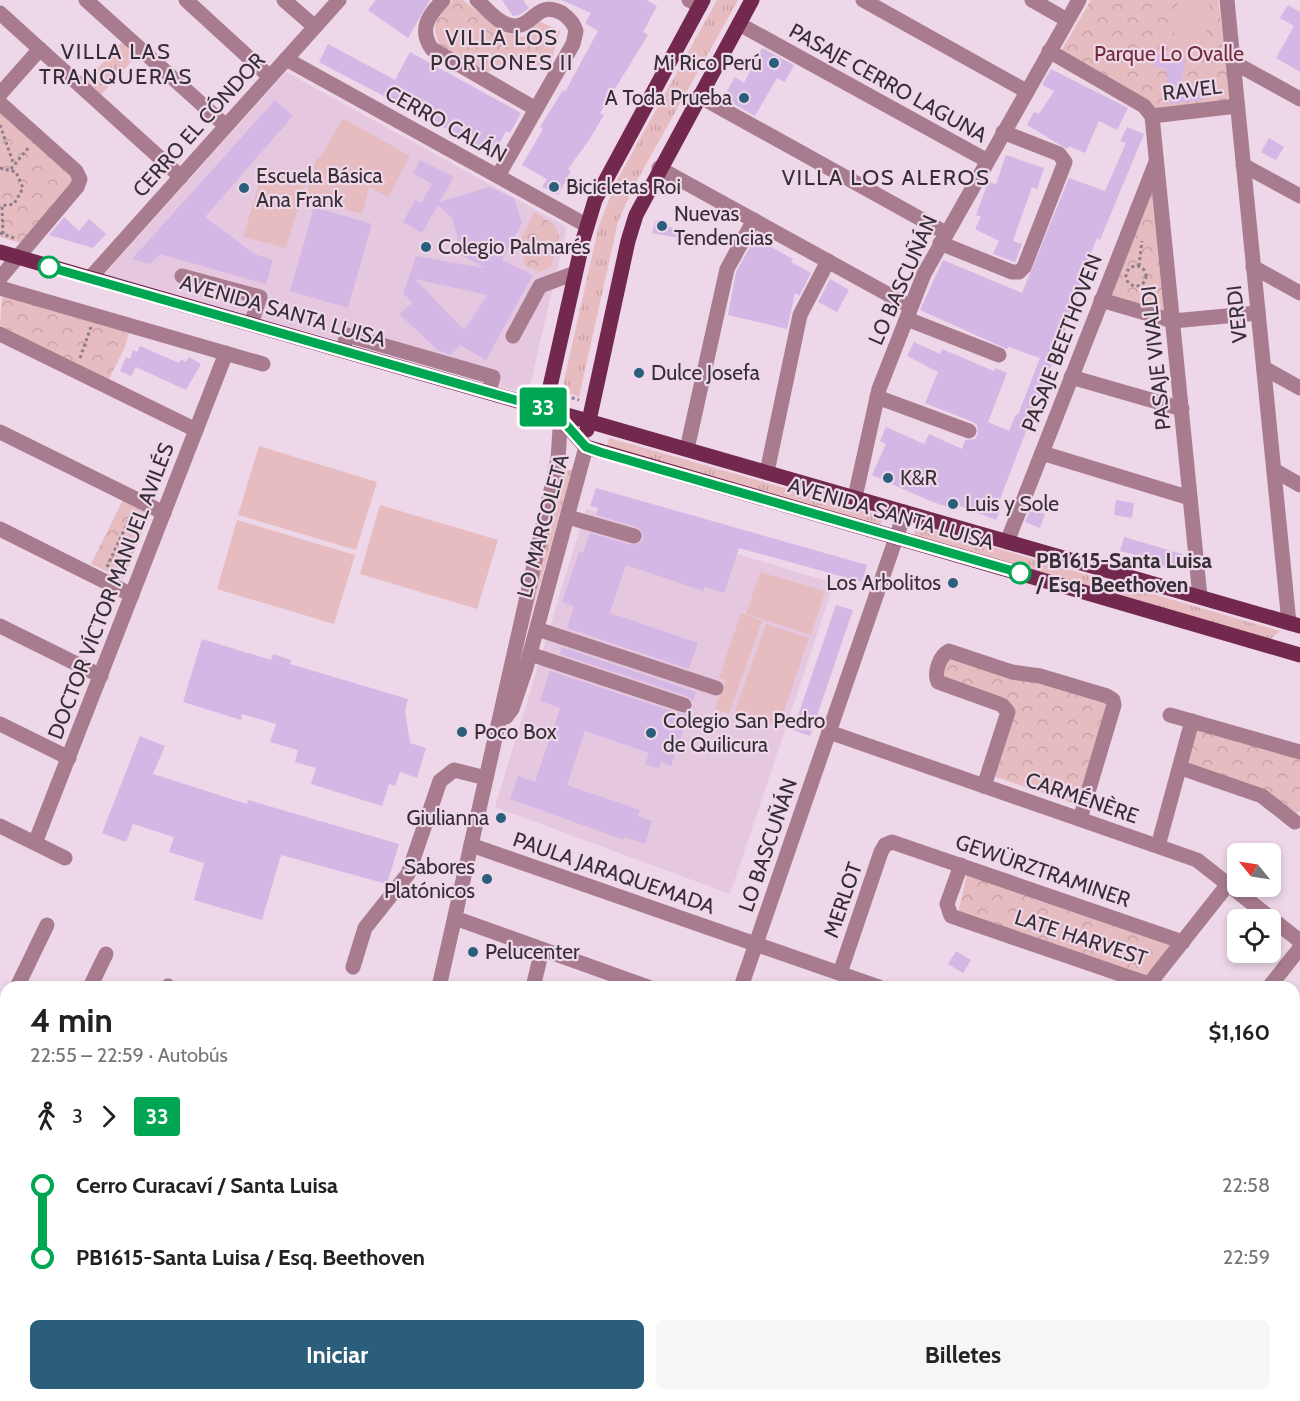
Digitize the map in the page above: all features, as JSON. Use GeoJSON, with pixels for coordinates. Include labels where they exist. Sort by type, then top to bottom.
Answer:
{"type":"FeatureCollection","features":[{"type":"Feature","properties":{"kind":"main road","name":"LO MARCOLETA"},"geometry":{"type":"LineString","coordinates":[[586,447],[591,404],[632,228],[659,168],[752,0]]}},
{"type":"Feature","properties":{"kind":"main road","name":"LO MARCOLETA"},"geometry":{"type":"LineString","coordinates":[[554,411],[549,391],[586,225],[605,178],[698,2]]}},
{"type":"Feature","properties":{"kind":"main road","name":"AVENIDA SANTA LUISA"},"geometry":{"type":"LineString","coordinates":[[0,252],[1294,625]]}},
{"type":"Feature","properties":{"kind":"main road"},"geometry":{"type":"LineString","coordinates":[[554,411],[586,447]]}},
{"type":"Feature","properties":{"kind":"main road","name":"AVENIDA SANTA LUISA"},"geometry":{"type":"LineString","coordinates":[[586,447],[1300,655]]}},
{"type":"Feature","properties":{"kind":"street"},"geometry":{"type":"LineString","coordinates":[[86,0],[226,126]]}},
{"type":"Feature","properties":{"kind":"street"},"geometry":{"type":"LineString","coordinates":[[186,0],[270,77]]}},
{"type":"Feature","properties":{"kind":"street"},"geometry":{"type":"LineString","coordinates":[[284,0],[315,27]]}},
{"type":"Feature","properties":{"kind":"street","name":"CERRO EL CÓNDOR"},"geometry":{"type":"LineString","coordinates":[[90,278],[339,0]]}},
{"type":"Feature","properties":{"kind":"street"},"geometry":{"type":"LineString","coordinates":[[443,0],[425,25],[426,38],[432,49],[536,108]]}},
{"type":"Feature","properties":{"kind":"street"},"geometry":{"type":"LineString","coordinates":[[477,0],[501,21],[513,26],[520,26],[539,11],[549,9],[562,14],[575,27],[573,44],[498,176]]}},
{"type":"Feature","properties":{"kind":"street"},"geometry":{"type":"LineString","coordinates":[[863,0],[1026,91]]}},
{"type":"Feature","properties":{"kind":"street"},"geometry":{"type":"LineString","coordinates":[[1032,0],[1067,20]]}},
{"type":"Feature","properties":{"kind":"street","name":"LO BASCUÑÁN"},"geometry":{"type":"LineString","coordinates":[[855,497],[878,397],[909,313],[943,238],[1079,0]]}},
{"type":"Feature","properties":{"kind":"street","name":"VERDI"},"geometry":{"type":"LineString","coordinates":[[1227,0],[1274,470],[1294,625]]}},
{"type":"Feature","properties":{"kind":"street"},"geometry":{"type":"LineString","coordinates":[[0,13],[181,177]]}},
{"type":"Feature","properties":{"kind":"street","name":"PASAJE CERRO LAGUNA"},"geometry":{"type":"LineString","coordinates":[[739,24],[986,160]]}},
{"type":"Feature","properties":{"kind":"street"},"geometry":{"type":"LineString","coordinates":[[0,94],[40,49]]}},
{"type":"Feature","properties":{"kind":"street"},"geometry":{"type":"LineString","coordinates":[[1049,51],[1144,106],[1152,116]]}},
{"type":"Feature","properties":{"kind":"street","name":"CERRO CALÁN"},"geometry":{"type":"LineString","coordinates":[[286,59],[586,225]]}},
{"type":"Feature","properties":{"kind":"street"},"geometry":{"type":"LineString","coordinates":[[1233,62],[1300,99]]}},
{"type":"Feature","properties":{"kind":"street"},"geometry":{"type":"LineString","coordinates":[[699,96],[943,238],[1012,272],[1019,272],[1024,267],[1065,162],[1059,154],[1002,132]]}},
{"type":"Feature","properties":{"kind":"street"},"geometry":{"type":"LineString","coordinates":[[0,103],[76,171],[80,178],[77,187],[0,278]]}},
{"type":"Feature","properties":{"kind":"street","name":"RAVEL"},"geometry":{"type":"LineString","coordinates":[[1152,116],[1238,106]]}},
{"type":"Feature","properties":{"kind":"street","name":"PASAJE VIVALDI"},"geometry":{"type":"LineString","coordinates":[[1152,116],[1200,597]]}},
{"type":"Feature","properties":{"kind":"street","name":"PASAJE BEETHOVEN"},"geometry":{"type":"LineString","coordinates":[[1007,542],[1157,159]]}},
{"type":"Feature","properties":{"kind":"street"},"geometry":{"type":"LineString","coordinates":[[1244,165],[1300,196]]}},
{"type":"Feature","properties":{"kind":"street"},"geometry":{"type":"LineString","coordinates":[[659,168],[828,261],[909,313],[999,355]]}},
{"type":"Feature","properties":{"kind":"street"},"geometry":{"type":"LineString","coordinates":[[687,449],[727,268],[754,220]]}},
{"type":"Feature","properties":{"kind":"street"},"geometry":{"type":"LineString","coordinates":[[767,472],[800,315],[828,261]]}},
{"type":"Feature","properties":{"kind":"street"},"geometry":{"type":"LineString","coordinates":[[1254,267],[1300,293]]}},
{"type":"Feature","properties":{"kind":"street"},"geometry":{"type":"LineString","coordinates":[[513,336],[540,286],[575,273]]}},
{"type":"Feature","properties":{"kind":"street"},"geometry":{"type":"LineString","coordinates":[[182,276],[260,297],[251,324]]}},
{"type":"Feature","properties":{"kind":"street"},"geometry":{"type":"LineString","coordinates":[[0,288],[263,364]]}},
{"type":"Feature","properties":{"kind":"street"},"geometry":{"type":"LineString","coordinates":[[1101,300],[1173,321],[1258,313]]}},
{"type":"Feature","properties":{"kind":"street"},"geometry":{"type":"LineString","coordinates":[[0,334],[196,430]]}},
{"type":"Feature","properties":{"kind":"street","name":"DOCTOR VÍCTOR MANUEL AVILÉS"},"geometry":{"type":"LineString","coordinates":[[35,843],[226,353]]}},
{"type":"Feature","properties":{"kind":"street"},"geometry":{"type":"LineString","coordinates":[[1264,368],[1300,388]]}},
{"type":"Feature","properties":{"kind":"street"},"geometry":{"type":"LineString","coordinates":[[1071,377],[1182,409]]}},
{"type":"Feature","properties":{"kind":"street"},"geometry":{"type":"LineString","coordinates":[[878,397],[969,431]]}},
{"type":"Feature","properties":{"kind":"street","name":"LO MARCOLETA"},"geometry":{"type":"LineString","coordinates":[[440,981],[561,445],[554,411]]}},
{"type":"Feature","properties":{"kind":"street"},"geometry":{"type":"LineString","coordinates":[[0,432],[164,513]]}},
{"type":"Feature","properties":{"kind":"street","name":"LO MARCOLETA"},"geometry":{"type":"LineString","coordinates":[[497,729],[512,709],[530,654],[586,447]]}},
{"type":"Feature","properties":{"kind":"street"},"geometry":{"type":"LineString","coordinates":[[1042,453],[1191,498]]}},
{"type":"Feature","properties":{"kind":"street"},"geometry":{"type":"LineString","coordinates":[[1274,470],[1300,485]]}},
{"type":"Feature","properties":{"kind":"street","name":"LO BASCUÑÁN"},"geometry":{"type":"LineString","coordinates":[[743,981],[905,512]]}},
{"type":"Feature","properties":{"kind":"street"},"geometry":{"type":"LineString","coordinates":[[568,517],[634,537]]}},
{"type":"Feature","properties":{"kind":"street"},"geometry":{"type":"LineString","coordinates":[[0,529],[132,595]]}},
{"type":"Feature","properties":{"kind":"street"},"geometry":{"type":"LineString","coordinates":[[0,626],[101,676]]}},
{"type":"Feature","properties":{"kind":"street"},"geometry":{"type":"LineString","coordinates":[[537,629],[716,688]]}},
{"type":"Feature","properties":{"kind":"street"},"geometry":{"type":"LineString","coordinates":[[984,786],[1008,717],[1007,710],[1002,705],[942,685],[937,681],[936,674],[942,656],[946,652],[1012,672],[1040,676],[1107,696],[1113,700],[1114,705],[1080,819]]}},
{"type":"Feature","properties":{"kind":"street"},"geometry":{"type":"LineString","coordinates":[[530,654],[684,705]]}},
{"type":"Feature","properties":{"kind":"street"},"geometry":{"type":"LineString","coordinates":[[1170,715],[1300,752]]}},
{"type":"Feature","properties":{"kind":"street"},"geometry":{"type":"LineString","coordinates":[[1158,846],[1192,721]]}},
{"type":"Feature","properties":{"kind":"street"},"geometry":{"type":"LineString","coordinates":[[0,724],[69,758]]}},
{"type":"Feature","properties":{"kind":"street","name":"CARMÉNÈRE"},"geometry":{"type":"LineString","coordinates":[[829,732],[1202,862],[1227,881]]}},
{"type":"Feature","properties":{"kind":"street"},"geometry":{"type":"LineString","coordinates":[[1181,768],[1262,796],[1298,819],[1285,834]]}},
{"type":"Feature","properties":{"kind":"street"},"geometry":{"type":"LineString","coordinates":[[353,967],[365,928],[408,874],[440,781],[454,770],[486,778]]}},
{"type":"Feature","properties":{"kind":"street"},"geometry":{"type":"LineString","coordinates":[[0,826],[65,858]]}},
{"type":"Feature","properties":{"kind":"street","name":"GEWÜRZTRAMINER"},"geometry":{"type":"LineString","coordinates":[[889,843],[900,843],[1183,942]]}},
{"type":"Feature","properties":{"kind":"street","name":"MERLOT"},"geometry":{"type":"LineString","coordinates":[[840,974],[881,852],[889,843]]}},
{"type":"Feature","properties":{"kind":"street","name":"PAULA JARAQUEMADA"},"geometry":{"type":"LineString","coordinates":[[471,845],[861,981]]}},
{"type":"Feature","properties":{"kind":"street","name":"LATE HARVEST"},"geometry":{"type":"LineString","coordinates":[[961,864],[946,904],[948,913],[955,918],[1140,981]]}},
{"type":"Feature","properties":{"kind":"street","name":"LATE HARVEST"},"geometry":{"type":"LineString","coordinates":[[1151,981],[1227,886]]}},
{"type":"Feature","properties":{"kind":"street","name":"CARMÉNÈRE"},"geometry":{"type":"LineString","coordinates":[[1246,897],[1300,940]]}},
{"type":"Feature","properties":{"kind":"street"},"geometry":{"type":"LineString","coordinates":[[455,918],[631,981]]}},
{"type":"Feature","properties":{"kind":"street"},"geometry":{"type":"LineString","coordinates":[[20,981],[47,925]]}},
{"type":"Feature","properties":{"kind":"street"},"geometry":{"type":"LineString","coordinates":[[1274,981],[1300,948]]}},
{"type":"Feature","properties":{"kind":"street"},"geometry":{"type":"LineString","coordinates":[[534,981],[542,950]]}},
{"type":"Feature","properties":{"kind":"street"},"geometry":{"type":"LineString","coordinates":[[93,981],[106,954]]}},
{"type":"Feature","properties":{"kind":"path"},"geometry":{"type":"LineString","coordinates":[[0,125],[14,165]]}},
{"type":"Feature","properties":{"kind":"path"},"geometry":{"type":"LineString","coordinates":[[11,169],[38,137]]}},
{"type":"Feature","properties":{"kind":"path"},"geometry":{"type":"LineString","coordinates":[[0,168],[11,169],[20,176],[23,188],[14,204],[1,207],[2,234],[16,238]]}},
{"type":"Feature","properties":{"kind":"path"},"geometry":{"type":"LineString","coordinates":[[1139,266],[1145,272],[1146,278],[1139,285],[1132,285],[1127,281],[1126,272],[1131,267],[1139,266]]}},
{"type":"Feature","properties":{"kind":"path"},"geometry":{"type":"LineString","coordinates":[[75,371],[95,316]]}},
{"type":"Feature","properties":{"kind":"path"},"geometry":{"type":"LineString","coordinates":[[549,391],[591,404]]}},
{"type":"Feature","properties":{"kind":"path"},"geometry":{"type":"LineString","coordinates":[[102,580],[137,500]]}},
{"type":"Feature","properties":{"kind":"shaded area","name":"Colegio Palmarés"},"geometry":{"type":"Polygon","coordinates":[[[286,72],[567,227],[528,394],[104,275],[286,72]]]}},
{"type":"Feature","properties":{"kind":"shaded area","name":"Colegio San Pedro de Quilicura"},"geometry":{"type":"Polygon","coordinates":[[[586,509],[834,583],[730,894],[495,807],[586,509]]]}},
{"type":"Feature","properties":{"kind":"green space"},"geometry":{"type":"Polygon","coordinates":[[[453,0],[463,0],[505,33],[523,37],[539,21],[560,31],[550,66],[540,70],[532,62],[485,72],[440,47],[435,31],[436,21],[453,0]]]}},
{"type":"Feature","properties":{"kind":"green space"},"geometry":{"type":"Polygon","coordinates":[[[717,0],[738,0],[635,184],[618,222],[579,397],[562,390],[599,225],[617,180],[717,0]]]}},
{"type":"Feature","properties":{"kind":"green space","name":"Parque Lo Ovalle"},"geometry":{"type":"Polygon","coordinates":[[[1091,0],[1218,0],[1232,100],[1155,110],[1061,51],[1091,0]]]}},
{"type":"Feature","properties":{"kind":"green space"},"geometry":{"type":"Polygon","coordinates":[[[1178,0],[1210,0],[1205,46],[1173,42],[1178,0]]]}},
{"type":"Feature","properties":{"kind":"green space"},"geometry":{"type":"Polygon","coordinates":[[[124,40],[139,53],[99,97],[84,83],[124,40]]]}},
{"type":"Feature","properties":{"kind":"green space"},"geometry":{"type":"Polygon","coordinates":[[[0,109],[71,172],[75,180],[21,243],[0,237],[0,109]]]}},
{"type":"Feature","properties":{"kind":"green space"},"geometry":{"type":"Polygon","coordinates":[[[343,118],[410,156],[388,197],[369,187],[362,214],[305,199],[317,157],[320,158],[343,118]]]}},
{"type":"Feature","properties":{"kind":"green space"},"geometry":{"type":"Polygon","coordinates":[[[264,166],[307,178],[286,248],[243,237],[264,166]]]}},
{"type":"Feature","properties":{"kind":"green space"},"geometry":{"type":"Polygon","coordinates":[[[1153,185],[1165,312],[1106,297],[1153,185]]]}},
{"type":"Feature","properties":{"kind":"green space"},"geometry":{"type":"Polygon","coordinates":[[[534,212],[552,224],[559,234],[551,267],[541,272],[525,265],[520,241],[534,212]]]}},
{"type":"Feature","properties":{"kind":"green space"},"geometry":{"type":"Polygon","coordinates":[[[2,295],[129,333],[125,347],[109,379],[0,325],[2,295]]]}},
{"type":"Feature","properties":{"kind":"green space"},"geometry":{"type":"Polygon","coordinates":[[[609,438],[883,516],[880,527],[606,450],[609,438]]]}},
{"type":"Feature","properties":{"kind":"green space"},"geometry":{"type":"Polygon","coordinates":[[[259,446],[377,482],[356,550],[238,515],[259,446]]]}},
{"type":"Feature","properties":{"kind":"green space"},"geometry":{"type":"Polygon","coordinates":[[[562,469],[572,470],[523,645],[562,469]]]}},
{"type":"Feature","properties":{"kind":"green space"},"geometry":{"type":"Polygon","coordinates":[[[123,500],[150,514],[123,579],[91,564],[123,500]]]}},
{"type":"Feature","properties":{"kind":"green space"},"geometry":{"type":"Polygon","coordinates":[[[380,505],[498,540],[477,609],[360,574],[380,505]]]}},
{"type":"Feature","properties":{"kind":"green space"},"geometry":{"type":"Polygon","coordinates":[[[237,520],[355,555],[334,624],[217,589],[237,520]]]}},
{"type":"Feature","properties":{"kind":"green space"},"geometry":{"type":"Polygon","coordinates":[[[917,525],[1280,631],[1269,640],[913,537],[917,525]]]}},
{"type":"Feature","properties":{"kind":"green space"},"geometry":{"type":"Polygon","coordinates":[[[760,572],[825,591],[811,635],[746,614],[760,572]]]}},
{"type":"Feature","properties":{"kind":"green space"},"geometry":{"type":"Polygon","coordinates":[[[741,613],[762,621],[729,714],[715,709],[725,680],[719,678],[741,613]]]}},
{"type":"Feature","properties":{"kind":"green space"},"geometry":{"type":"Polygon","coordinates":[[[766,624],[809,638],[779,726],[735,710],[766,624]]]}},
{"type":"Feature","properties":{"kind":"green space"},"geometry":{"type":"Polygon","coordinates":[[[945,657],[1109,703],[1078,805],[993,776],[1015,707],[941,680],[945,657]]]}},
{"type":"Feature","properties":{"kind":"green space"},"geometry":{"type":"Polygon","coordinates":[[[1195,728],[1300,756],[1300,811],[1296,813],[1186,765],[1195,728]]]}},
{"type":"Feature","properties":{"kind":"green space"},"geometry":{"type":"Polygon","coordinates":[[[967,874],[1173,945],[1143,978],[958,913],[967,874]]]}},
{"type":"Feature","properties":{"kind":"building"},"geometry":{"type":"Polygon","coordinates":[[[376,0],[430,0],[408,38],[368,10],[376,0]]]}},
{"type":"Feature","properties":{"kind":"building"},"geometry":{"type":"Polygon","coordinates":[[[502,0],[523,0],[529,8],[513,16],[502,0]]]}},
{"type":"Feature","properties":{"kind":"building"},"geometry":{"type":"Polygon","coordinates":[[[561,0],[646,0],[657,6],[643,32],[648,35],[600,113],[604,115],[568,169],[571,171],[558,195],[542,187],[547,179],[522,165],[543,129],[540,127],[563,90],[565,92],[598,31],[585,23],[591,13],[561,0]]]}},
{"type":"Feature","properties":{"kind":"building"},"geometry":{"type":"Polygon","coordinates":[[[1288,5],[1300,12],[1300,72],[1276,58],[1294,26],[1280,18],[1288,5]]]}},
{"type":"Feature","properties":{"kind":"building"},"geometry":{"type":"Polygon","coordinates":[[[328,44],[395,80],[410,52],[521,113],[510,133],[506,131],[494,154],[319,62],[328,44]]]}},
{"type":"Feature","properties":{"kind":"building"},"geometry":{"type":"Polygon","coordinates":[[[762,48],[794,65],[785,82],[777,78],[755,116],[723,98],[735,77],[744,83],[762,48]]]}},
{"type":"Feature","properties":{"kind":"building"},"geometry":{"type":"Polygon","coordinates":[[[1158,53],[1186,57],[1181,85],[1201,83],[1202,100],[1170,104],[1166,68],[1154,68],[1158,53]]]}},
{"type":"Feature","properties":{"kind":"building"},"geometry":{"type":"Polygon","coordinates":[[[1051,69],[1128,108],[1117,130],[1099,121],[1085,153],[1069,146],[1067,149],[1027,125],[1034,112],[1039,114],[1054,91],[1042,85],[1051,69]]]}},
{"type":"Feature","properties":{"kind":"building"},"geometry":{"type":"Polygon","coordinates":[[[275,100],[293,116],[205,217],[254,254],[273,260],[266,284],[160,254],[150,264],[132,259],[275,100]]]}},
{"type":"Feature","properties":{"kind":"building"},"geometry":{"type":"Polygon","coordinates":[[[1127,127],[1144,134],[1100,240],[1097,238],[1088,260],[1092,261],[998,504],[1002,506],[996,520],[958,505],[957,510],[930,501],[872,475],[886,444],[880,441],[886,427],[924,444],[929,434],[962,449],[965,440],[975,439],[978,434],[977,425],[973,422],[925,403],[938,372],[907,356],[914,342],[940,354],[942,349],[994,371],[995,368],[1007,373],[988,422],[1009,431],[1016,414],[1018,415],[1040,358],[1009,347],[1007,349],[920,310],[943,260],[1022,293],[1069,178],[1105,191],[1126,143],[1120,141],[1127,127]]]}},
{"type":"Feature","properties":{"kind":"building"},"geometry":{"type":"Polygon","coordinates":[[[1269,138],[1284,147],[1276,160],[1261,152],[1269,138]]]}},
{"type":"Feature","properties":{"kind":"building"},"geometry":{"type":"Polygon","coordinates":[[[1006,155],[1044,168],[1037,189],[1032,187],[1013,241],[1022,244],[1015,262],[993,254],[999,241],[975,229],[981,217],[976,215],[988,182],[996,184],[1006,155]]]}},
{"type":"Feature","properties":{"kind":"building"},"geometry":{"type":"Polygon","coordinates":[[[420,160],[454,177],[439,202],[489,187],[514,198],[522,223],[502,260],[533,275],[486,360],[460,345],[451,355],[439,351],[399,314],[413,302],[403,294],[416,256],[485,268],[461,255],[453,219],[438,205],[422,233],[403,222],[415,200],[421,203],[432,184],[413,173],[420,160]],[[415,279],[464,330],[487,295],[415,279]]]}},
{"type":"Feature","properties":{"kind":"building"},"geometry":{"type":"Polygon","coordinates":[[[314,207],[372,224],[348,308],[290,291],[314,207]]]}},
{"type":"Feature","properties":{"kind":"building"},"geometry":{"type":"Polygon","coordinates":[[[64,217],[79,231],[89,219],[106,234],[93,248],[49,235],[64,217]]]}},
{"type":"Feature","properties":{"kind":"building","name":"Nuevas Tendencias"},"geometry":{"type":"Polygon","coordinates":[[[656,220],[691,237],[689,240],[652,233],[656,220]]]}},
{"type":"Feature","properties":{"kind":"building"},"geometry":{"type":"Polygon","coordinates":[[[755,238],[793,259],[791,262],[811,273],[799,296],[795,293],[787,329],[728,315],[736,272],[755,238]]]}},
{"type":"Feature","properties":{"kind":"building"},"geometry":{"type":"Polygon","coordinates":[[[830,279],[849,290],[837,312],[818,302],[830,279]]]}},
{"type":"Feature","properties":{"kind":"building"},"geometry":{"type":"Polygon","coordinates":[[[140,346],[179,363],[181,359],[186,362],[189,357],[201,364],[186,390],[136,367],[131,376],[120,371],[126,357],[130,359],[133,350],[137,352],[140,346]]]}},
{"type":"Feature","properties":{"kind":"building"},"geometry":{"type":"Polygon","coordinates":[[[596,488],[867,565],[862,582],[739,548],[724,593],[705,587],[703,591],[626,565],[610,613],[698,643],[689,669],[567,628],[574,606],[562,602],[579,552],[583,553],[590,533],[632,545],[640,543],[643,538],[641,530],[637,527],[596,515],[598,508],[590,506],[596,488]]]}},
{"type":"Feature","properties":{"kind":"building"},"geometry":{"type":"Polygon","coordinates":[[[1116,500],[1134,503],[1132,518],[1114,515],[1116,500]]]}},
{"type":"Feature","properties":{"kind":"building"},"geometry":{"type":"Polygon","coordinates":[[[1031,509],[1045,514],[1040,528],[1025,522],[1031,509]]]}},
{"type":"Feature","properties":{"kind":"building"},"geometry":{"type":"Polygon","coordinates":[[[1124,537],[1182,554],[1178,570],[1158,565],[1159,561],[1120,551],[1124,537]]]}},
{"type":"Feature","properties":{"kind":"building"},"geometry":{"type":"Polygon","coordinates":[[[836,605],[853,610],[810,736],[793,730],[836,605]]]}},
{"type":"Feature","properties":{"kind":"building"},"geometry":{"type":"Polygon","coordinates":[[[202,639],[271,660],[273,654],[291,660],[290,664],[408,699],[405,710],[410,743],[426,748],[417,778],[400,772],[395,786],[389,784],[382,806],[311,784],[316,768],[295,762],[298,750],[270,742],[276,724],[242,714],[241,720],[183,702],[202,639]]]}},
{"type":"Feature","properties":{"kind":"building"},"geometry":{"type":"Polygon","coordinates":[[[562,647],[696,692],[693,701],[687,696],[560,654],[562,647]]]}},
{"type":"Feature","properties":{"kind":"building"},"geometry":{"type":"Polygon","coordinates":[[[550,671],[681,714],[689,713],[671,766],[661,762],[659,769],[645,764],[649,753],[585,731],[567,785],[640,810],[638,816],[652,821],[645,844],[625,837],[624,840],[510,799],[518,776],[535,782],[560,708],[540,701],[550,671]]]}},
{"type":"Feature","properties":{"kind":"building"},"geometry":{"type":"Polygon","coordinates":[[[140,736],[165,746],[153,774],[247,804],[248,800],[399,844],[387,884],[281,855],[262,920],[194,900],[204,863],[169,852],[174,837],[133,824],[126,842],[102,833],[140,736]]]}},
{"type":"Feature","properties":{"kind":"building"},"geometry":{"type":"Polygon","coordinates":[[[956,951],[971,960],[963,973],[948,964],[956,951]]]}},
{"type":"Feature","properties":{"kind":"bus line","name":"33"},"geometry":{"type":"LineString","coordinates":[[49,267],[554,411],[586,447],[600,452],[1020,573]]}},
{"type":"Feature","properties":{"kind":"place","name":"Mi Rico Perú"},"geometry":{"type":"Point","coordinates":[774,63]}},
{"type":"Feature","properties":{"kind":"place","name":"A Toda Prueba"},"geometry":{"type":"Point","coordinates":[744,98]}},
{"type":"Feature","properties":{"kind":"place","name":"Bicicletas Roi"},"geometry":{"type":"Point","coordinates":[554,187]}},
{"type":"Feature","properties":{"kind":"place","name":"Escuela Básica Ana Frank"},"geometry":{"type":"Point","coordinates":[244,188]}},
{"type":"Feature","properties":{"kind":"place","name":"Nuevas Tendencias"},"geometry":{"type":"Point","coordinates":[662,226]}},
{"type":"Feature","properties":{"kind":"place","name":"Colegio Palmarés"},"geometry":{"type":"Point","coordinates":[426,247]}},
{"type":"Feature","properties":{"kind":"place","name":"Dulce Josefa"},"geometry":{"type":"Point","coordinates":[639,373]}},
{"type":"Feature","properties":{"kind":"place","name":"K&R"},"geometry":{"type":"Point","coordinates":[888,478]}},
{"type":"Feature","properties":{"kind":"place","name":"Luis y Sole"},"geometry":{"type":"Point","coordinates":[953,504]}},
{"type":"Feature","properties":{"kind":"place","name":"PB1615-Santa Luisa / Esq. Beethoven"},"geometry":{"type":"Point","coordinates":[1020,573]}},
{"type":"Feature","properties":{"kind":"place","name":"Los Arbolitos"},"geometry":{"type":"Point","coordinates":[953,583]}},
{"type":"Feature","properties":{"kind":"place","name":"Poco Box"},"geometry":{"type":"Point","coordinates":[462,732]}},
{"type":"Feature","properties":{"kind":"place","name":"Colegio San Pedro de Quilicura"},"geometry":{"type":"Point","coordinates":[651,733]}},
{"type":"Feature","properties":{"kind":"place","name":"Giulianna"},"geometry":{"type":"Point","coordinates":[501,818]}},
{"type":"Feature","properties":{"kind":"place","name":"Sabores Platónicos"},"geometry":{"type":"Point","coordinates":[487,879]}},
{"type":"Feature","properties":{"kind":"place","name":"Pelucenter"},"geometry":{"type":"Point","coordinates":[473,952]}},
{"type":"Feature","properties":{"kind":"district","name":"VILLA LOS PORTONES II"},"geometry":{"type":"Point","coordinates":[502,50]}},
{"type":"Feature","properties":{"kind":"district","name":"VILLA LAS TRANQUERAS"},"geometry":{"type":"Point","coordinates":[116,64]}},
{"type":"Feature","properties":{"kind":"district","name":"VILLA LOS ALEROS"},"geometry":{"type":"Point","coordinates":[886,177]}}]}
